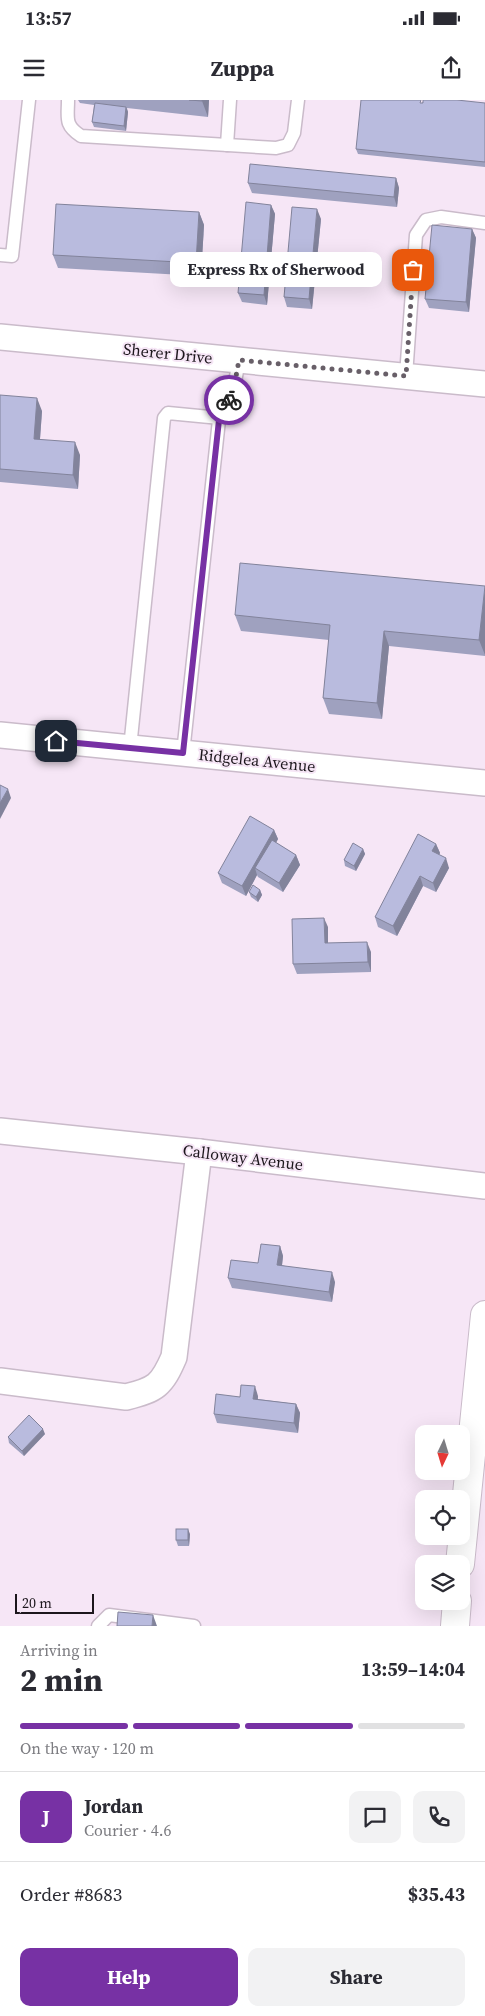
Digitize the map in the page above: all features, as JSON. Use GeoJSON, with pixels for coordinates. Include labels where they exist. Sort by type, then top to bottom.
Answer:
{"type":"FeatureCollection","features":[{"type":"Feature","properties":{"kind":"main road"},"geometry":{"type":"LineString","coordinates":[[461,1555],[480,1406],[485,1315]]}},
{"type":"Feature","properties":{"kind":"main road"},"geometry":{"type":"LineString","coordinates":[[454,1626],[456,1610]]}},
{"type":"Feature","properties":{"kind":"street","name":"Sherer Drive"},"geometry":{"type":"LineString","coordinates":[[0,337],[485,384]]}},
{"type":"Feature","properties":{"kind":"street","name":"Ridgelea Avenue"},"geometry":{"type":"LineString","coordinates":[[0,735],[485,783]]}},
{"type":"Feature","properties":{"kind":"street","name":"Calloway Avenue"},"geometry":{"type":"LineString","coordinates":[[0,1131],[199,1152],[485,1186]]}},
{"type":"Feature","properties":{"kind":"street"},"geometry":{"type":"LineString","coordinates":[[0,1381],[126,1397],[146,1392],[157,1386],[166,1376],[174,1357],[199,1152]]}},
{"type":"Feature","properties":{"kind":"lane"},"geometry":{"type":"LineString","coordinates":[[0,255],[12,256],[29,100]]}},
{"type":"Feature","properties":{"kind":"lane"},"geometry":{"type":"LineString","coordinates":[[68,100],[67,124],[72,131],[80,136],[276,148],[288,145],[294,133],[298,100]]}},
{"type":"Feature","properties":{"kind":"lane"},"geometry":{"type":"LineString","coordinates":[[227,145],[230,100]]}},
{"type":"Feature","properties":{"kind":"lane"},"geometry":{"type":"LineString","coordinates":[[406,376],[416,235],[426,220],[441,217],[485,223]]}},
{"type":"Feature","properties":{"kind":"lane"},"geometry":{"type":"LineString","coordinates":[[183,753],[220,418],[233,393],[239,360]]}},
{"type":"Feature","properties":{"kind":"lane"},"geometry":{"type":"LineString","coordinates":[[130,748],[164,418],[168,413],[220,418]]}},
{"type":"Feature","properties":{"kind":"lane"},"geometry":{"type":"LineString","coordinates":[[98,1626],[109,1615],[194,1626]]}},
{"type":"Feature","properties":{"kind":"building"},"geometry":{"type":"Polygon","coordinates":[[[361,100],[421,100],[420,103],[423,103],[423,100],[457,100],[485,103],[485,162],[356,149],[361,100]]]}},
{"type":"Feature","properties":{"kind":"building"},"geometry":{"type":"Polygon","coordinates":[[[95,103],[126,107],[124,126],[92,122],[95,103]]]}},
{"type":"Feature","properties":{"kind":"building"},"geometry":{"type":"Polygon","coordinates":[[[250,164],[396,178],[394,197],[248,183],[250,164]]]}},
{"type":"Feature","properties":{"kind":"building"},"geometry":{"type":"Polygon","coordinates":[[[246,202],[271,205],[264,295],[238,293],[246,202]]]}},
{"type":"Feature","properties":{"kind":"building"},"geometry":{"type":"Polygon","coordinates":[[[56,204],[199,212],[196,263],[53,255],[56,204]]]}},
{"type":"Feature","properties":{"kind":"building"},"geometry":{"type":"Polygon","coordinates":[[[292,207],[317,209],[309,299],[284,297],[292,207]]]}},
{"type":"Feature","properties":{"kind":"building"},"geometry":{"type":"Polygon","coordinates":[[[432,225],[472,229],[466,302],[425,299],[432,225]]]}},
{"type":"Feature","properties":{"kind":"building"},"geometry":{"type":"Polygon","coordinates":[[[0,395],[37,398],[34,439],[75,442],[73,475],[0,469],[0,395]]]}},
{"type":"Feature","properties":{"kind":"building"},"geometry":{"type":"Polygon","coordinates":[[[240,563],[485,586],[479,640],[384,631],[377,703],[323,698],[330,625],[235,615],[240,563]]]}},
{"type":"Feature","properties":{"kind":"building"},"geometry":{"type":"Polygon","coordinates":[[[0,785],[8,789],[0,803],[0,785]]]}},
{"type":"Feature","properties":{"kind":"building"},"geometry":{"type":"Polygon","coordinates":[[[250,816],[274,830],[242,886],[218,873],[250,816]]]}},
{"type":"Feature","properties":{"kind":"building"},"geometry":{"type":"Polygon","coordinates":[[[418,834],[436,844],[432,851],[446,858],[433,883],[420,876],[393,926],[375,917],[418,834]]]}},
{"type":"Feature","properties":{"kind":"building"},"geometry":{"type":"Polygon","coordinates":[[[272,840],[296,855],[279,883],[255,868],[272,840]]]}},
{"type":"Feature","properties":{"kind":"building"},"geometry":{"type":"Polygon","coordinates":[[[353,843],[363,849],[354,866],[344,860],[353,843]]]}},
{"type":"Feature","properties":{"kind":"building"},"geometry":{"type":"Polygon","coordinates":[[[253,885],[260,890],[256,897],[249,892],[253,885]]]}},
{"type":"Feature","properties":{"kind":"building"},"geometry":{"type":"Polygon","coordinates":[[[324,918],[325,943],[367,942],[368,962],[293,964],[292,919],[324,918]]]}},
{"type":"Feature","properties":{"kind":"building"},"geometry":{"type":"Polygon","coordinates":[[[261,1244],[280,1246],[277,1265],[332,1272],[329,1292],[228,1278],[231,1260],[258,1263],[261,1244]]]}},
{"type":"Feature","properties":{"kind":"building"},"geometry":{"type":"Polygon","coordinates":[[[241,1385],[255,1386],[253,1399],[296,1404],[294,1423],[214,1414],[216,1394],[240,1397],[241,1385]]]}},
{"type":"Feature","properties":{"kind":"building"},"geometry":{"type":"Polygon","coordinates":[[[29,1415],[43,1429],[22,1451],[8,1437],[29,1415]]]}},
{"type":"Feature","properties":{"kind":"building"},"geometry":{"type":"Polygon","coordinates":[[[176,1529],[188,1529],[188,1540],[176,1540],[176,1529]]]}},
{"type":"Feature","properties":{"kind":"building"},"geometry":{"type":"Polygon","coordinates":[[[118,1612],[153,1615],[152,1626],[117,1626],[118,1612]]]}},
{"type":"Feature","properties":{"kind":"way so far"},"geometry":{"type":"LineString","coordinates":[[229,400],[233,393],[239,360],[406,376],[413,270]]}},
{"type":"Feature","properties":{"kind":"place","name":"Express Rx of Sherwood"},"geometry":{"type":"Point","coordinates":[413,270]}},
{"type":"Feature","properties":{"kind":"route"},"geometry":{"type":"LineString","coordinates":[[56,741],[183,753],[219,420],[229,400]]}}]}
